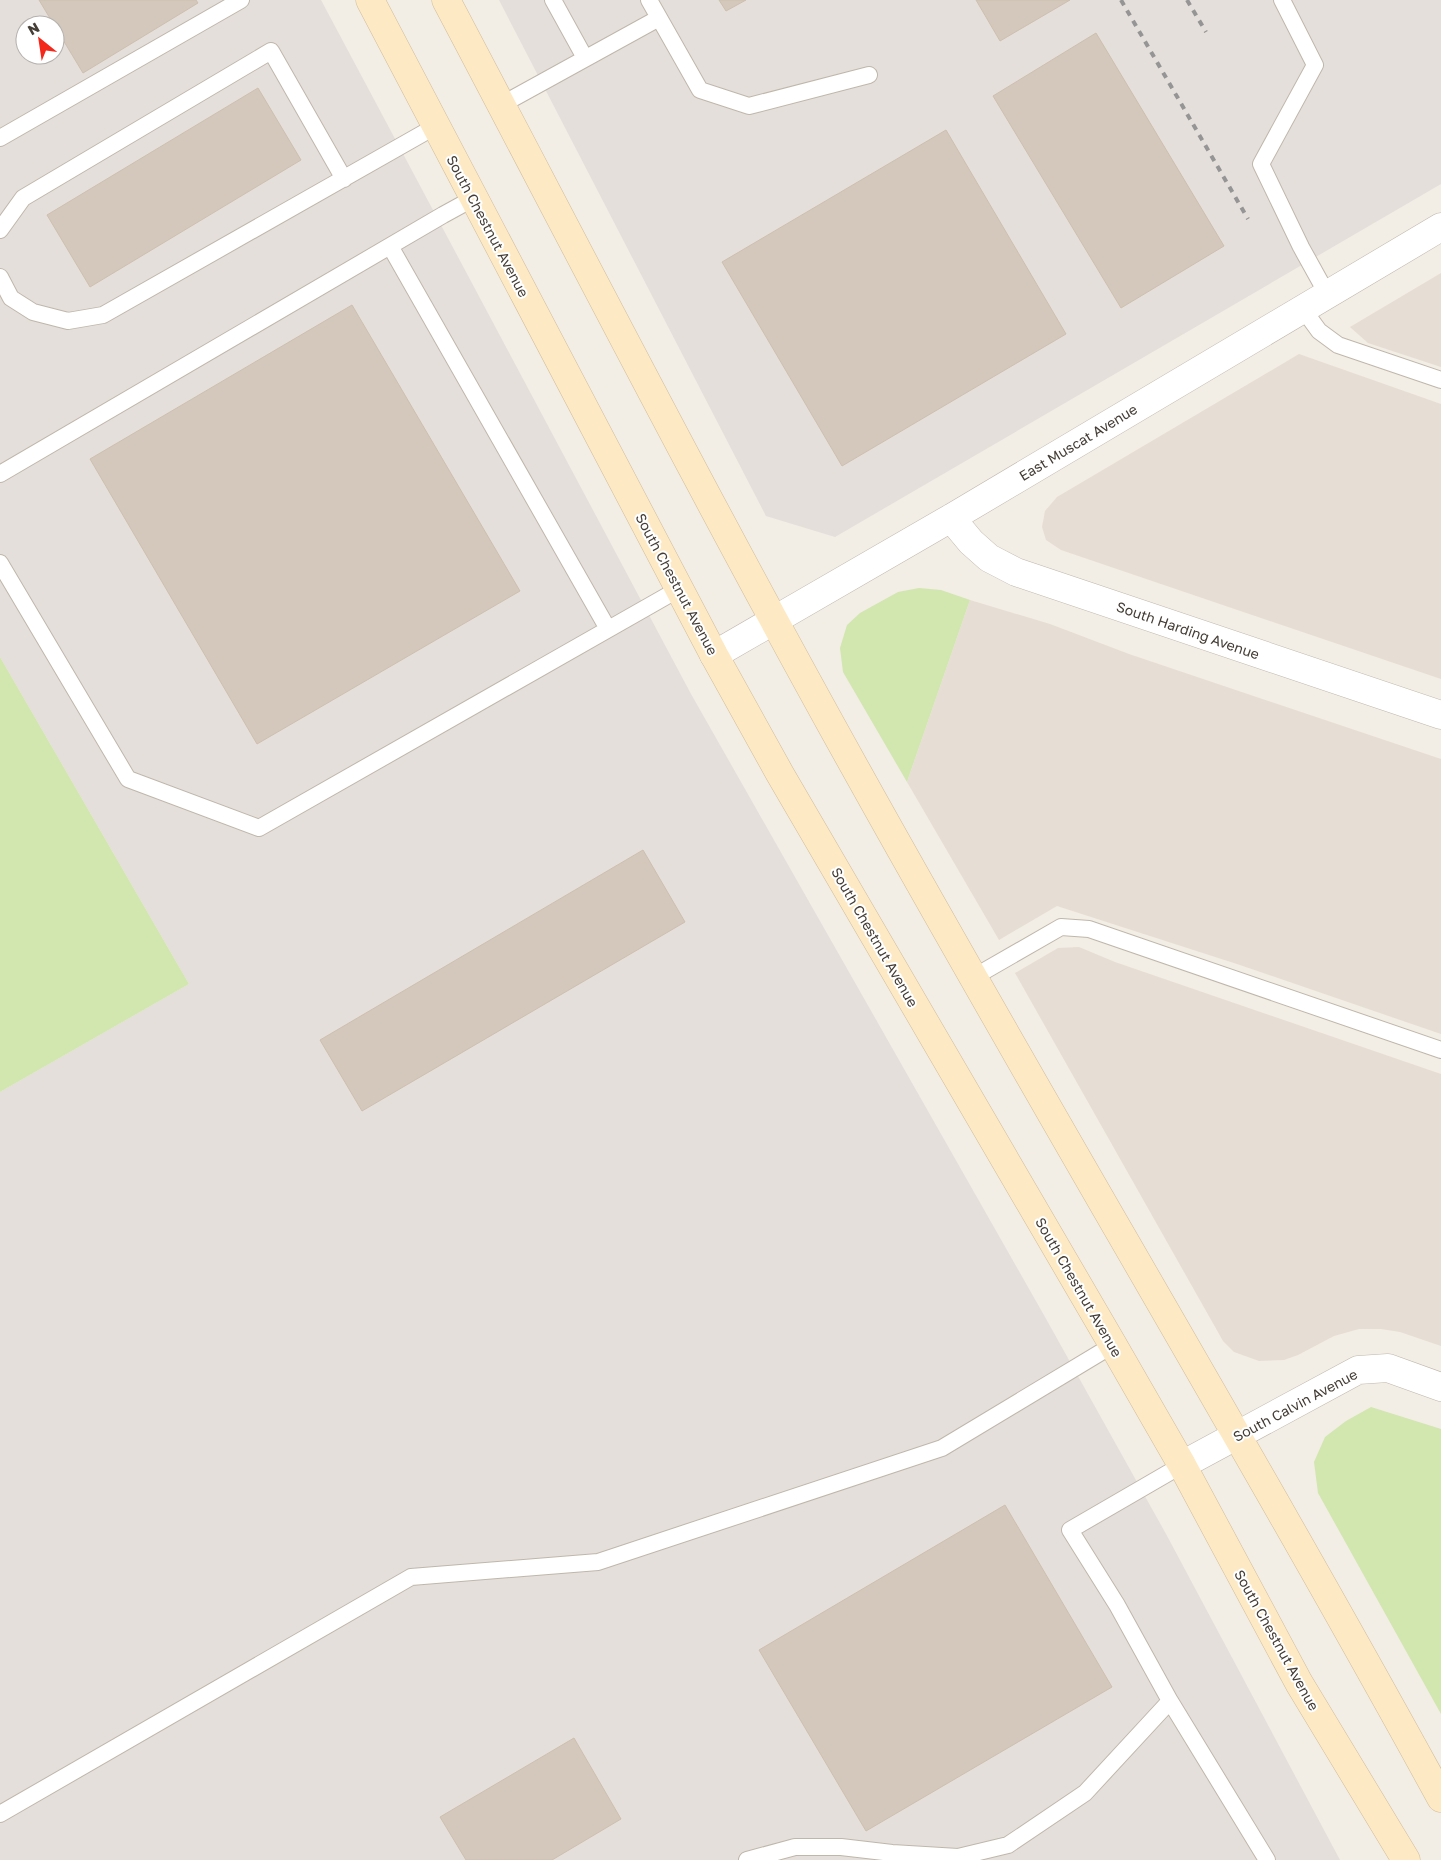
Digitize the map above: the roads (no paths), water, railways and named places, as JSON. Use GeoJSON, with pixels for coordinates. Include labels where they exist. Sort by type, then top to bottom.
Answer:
{"type":"FeatureCollection","features":[{"type":"Feature","properties":{"kind":"main road","name":"South Chestnut Avenue"},"geometry":{"type":"LineString","coordinates":[[370,0],[679,589],[780,774],[1113,1344],[1182,1465],[1299,1683],[1406,1860]]}},
{"type":"Feature","properties":{"kind":"main road"},"geometry":{"type":"LineString","coordinates":[[446,0],[774,620],[856,769],[1342,1617],[1441,1798]]}},
{"type":"Feature","properties":{"kind":"street","name":"East Muscat Avenue"},"geometry":{"type":"LineString","coordinates":[[714,655],[951,518],[1441,227]]}},
{"type":"Feature","properties":{"kind":"street","name":"South Harding Avenue"},"geometry":{"type":"LineString","coordinates":[[951,518],[971,542],[989,558],[1016,572],[1441,715]]}},
{"type":"Feature","properties":{"kind":"street","name":"South Calvin Avenue"},"geometry":{"type":"LineString","coordinates":[[1182,1465],[1358,1370],[1388,1368],[1441,1386]]}},
{"type":"Feature","properties":{"kind":"lane"},"geometry":{"type":"LineString","coordinates":[[0,138],[241,0]]}},
{"type":"Feature","properties":{"kind":"lane"},"geometry":{"type":"LineString","coordinates":[[553,0],[585,58]]}},
{"type":"Feature","properties":{"kind":"lane"},"geometry":{"type":"LineString","coordinates":[[649,0],[700,90],[749,106],[869,75]]}},
{"type":"Feature","properties":{"kind":"lane"},"geometry":{"type":"LineString","coordinates":[[1282,0],[1315,65],[1261,164],[1301,247],[1327,294]]}},
{"type":"Feature","properties":{"kind":"lane"},"geometry":{"type":"LineString","coordinates":[[501,105],[659,18]]}},
{"type":"Feature","properties":{"kind":"lane"},"geometry":{"type":"LineString","coordinates":[[0,230],[23,198],[271,51],[344,180]]}},
{"type":"Feature","properties":{"kind":"lane"},"geometry":{"type":"LineString","coordinates":[[0,277],[11,298],[33,312],[68,322],[103,315],[344,180],[436,126]]}},
{"type":"Feature","properties":{"kind":"lane"},"geometry":{"type":"LineString","coordinates":[[0,474],[474,198]]}},
{"type":"Feature","properties":{"kind":"lane"},"geometry":{"type":"LineString","coordinates":[[390,246],[608,629]]}},
{"type":"Feature","properties":{"kind":"lane"},"geometry":{"type":"LineString","coordinates":[[1304,309],[1319,330],[1338,345],[1441,380]]}},
{"type":"Feature","properties":{"kind":"lane"},"geometry":{"type":"LineString","coordinates":[[0,564],[128,779],[259,828],[679,589]]}},
{"type":"Feature","properties":{"kind":"lane"},"geometry":{"type":"LineString","coordinates":[[974,977],[1061,927],[1089,929],[1441,1050]]}},
{"type":"Feature","properties":{"kind":"lane"},"geometry":{"type":"LineString","coordinates":[[0,1814],[411,1577],[598,1562],[942,1448],[1113,1344]]}},
{"type":"Feature","properties":{"kind":"lane"},"geometry":{"type":"LineString","coordinates":[[1182,1465],[1070,1530],[1117,1604],[1170,1701],[1267,1860]]}},
{"type":"Feature","properties":{"kind":"lane"},"geometry":{"type":"LineString","coordinates":[[747,1860],[796,1848],[841,1847],[892,1853],[958,1857],[1008,1845],[1085,1792],[1170,1701]]}},
{"type":"Feature","properties":{"kind":"railway"},"geometry":{"type":"LineString","coordinates":[[1121,0],[1248,219]]}},
{"type":"Feature","properties":{"kind":"railway"},"geometry":{"type":"LineString","coordinates":[[1187,0],[1206,32]]}}]}
